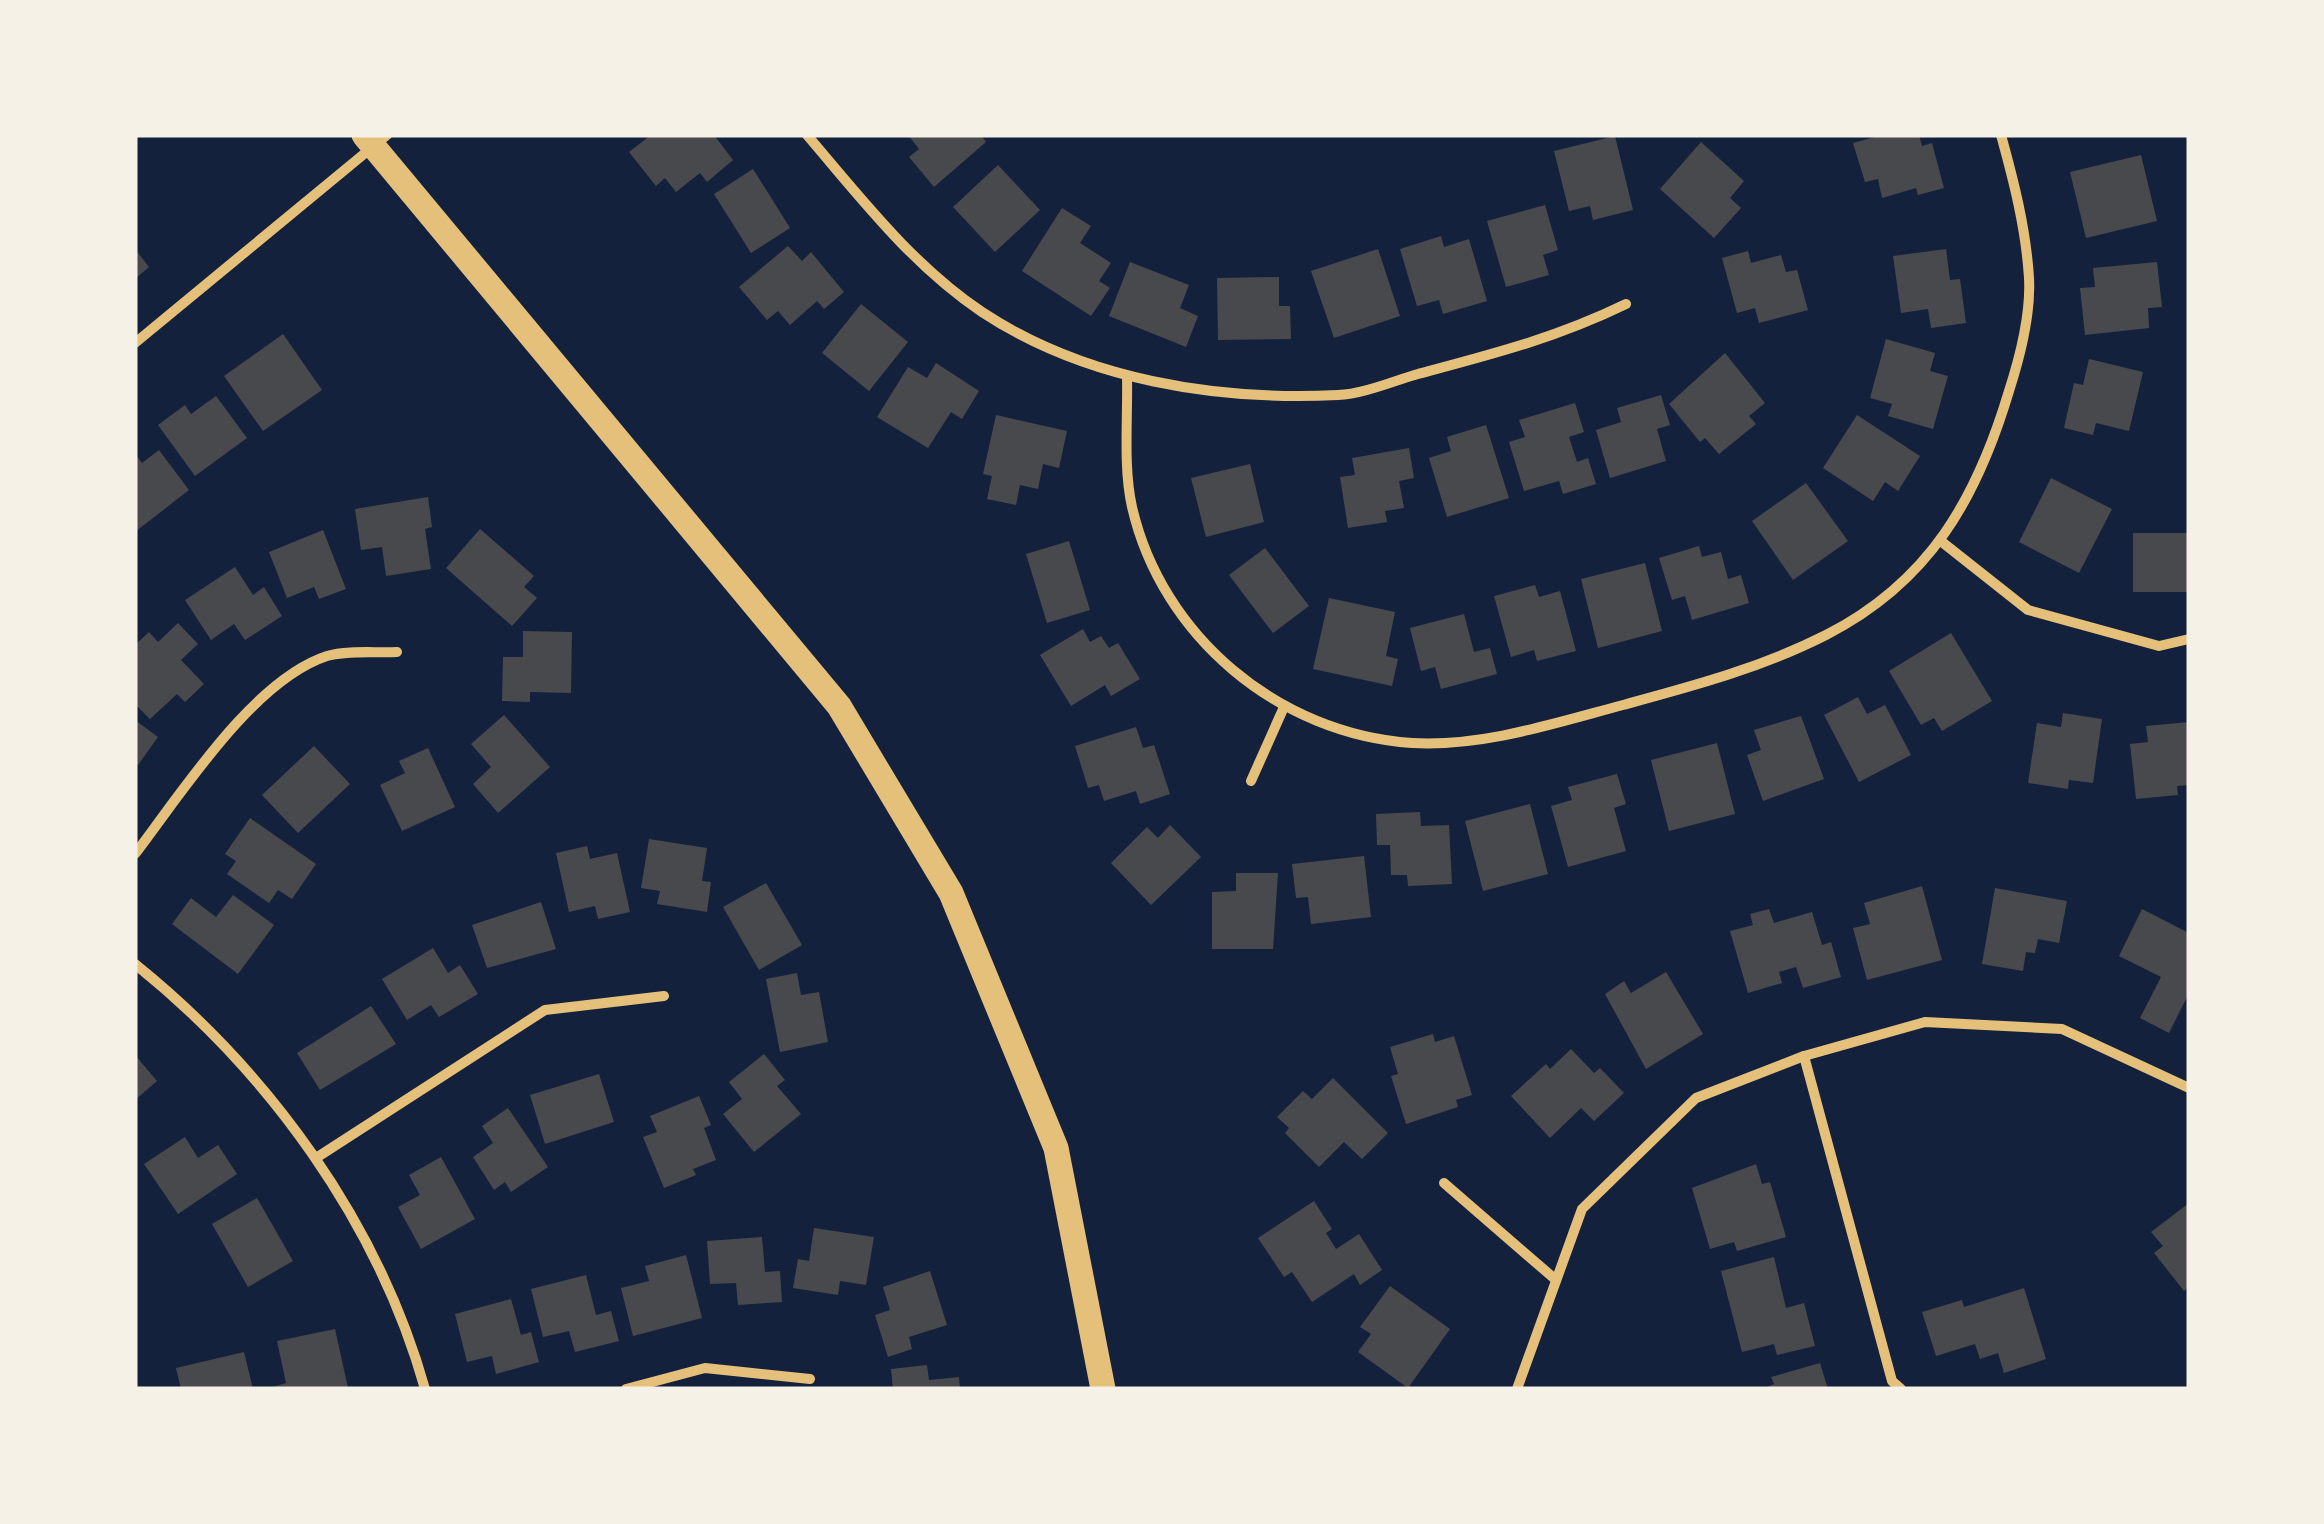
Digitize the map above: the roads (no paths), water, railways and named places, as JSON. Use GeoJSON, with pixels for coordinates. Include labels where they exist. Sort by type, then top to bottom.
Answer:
{"type":"FeatureCollection","features":[{"type":"Feature","properties":{"kind":"main road"},"geometry":{"type":"LineString","coordinates":[[375,139],[839,706],[950,893],[1056,1148],[1103,1389]]}},
{"type":"Feature","properties":{"kind":"street"},"geometry":{"type":"LineString","coordinates":[[807,135],[923,266],[983,312],[1042,345],[1127,377],[1197,390],[1341,396],[1562,335],[1626,304]]}},
{"type":"Feature","properties":{"kind":"street"},"geometry":{"type":"LineString","coordinates":[[1127,377],[1131,502],[1146,558],[1184,620],[1232,672],[1284,707],[1352,734],[1414,743],[1511,735],[1744,672],[1812,642],[1887,594],[1942,542],[1988,462],[2018,360],[2029,281],[2018,195],[2001,135]]}},
{"type":"Feature","properties":{"kind":"street"},"geometry":{"type":"LineString","coordinates":[[135,343],[375,139]]}},
{"type":"Feature","properties":{"kind":"street"},"geometry":{"type":"LineString","coordinates":[[1942,542],[2028,610],[2159,646],[2189,639]]}},
{"type":"Feature","properties":{"kind":"street"},"geometry":{"type":"LineString","coordinates":[[135,854],[228,734],[271,689],[328,656],[397,652]]}},
{"type":"Feature","properties":{"kind":"street"},"geometry":{"type":"LineString","coordinates":[[1251,782],[1284,707]]}},
{"type":"Feature","properties":{"kind":"street"},"geometry":{"type":"LineString","coordinates":[[135,964],[238,1060],[316,1158],[368,1249],[412,1342],[425,1389]]}},
{"type":"Feature","properties":{"kind":"street"},"geometry":{"type":"LineString","coordinates":[[316,1158],[545,1010],[664,996]]}},
{"type":"Feature","properties":{"kind":"street"},"geometry":{"type":"LineString","coordinates":[[1518,1389],[1582,1209],[1696,1098],[1804,1056],[1925,1022],[2062,1029],[2189,1088]]}},
{"type":"Feature","properties":{"kind":"street"},"geometry":{"type":"LineString","coordinates":[[1804,1056],[1892,1382],[1901,1389]]}},
{"type":"Feature","properties":{"kind":"street"},"geometry":{"type":"LineString","coordinates":[[1444,1184],[1556,1280]]}},
{"type":"Feature","properties":{"kind":"street"},"geometry":{"type":"LineString","coordinates":[[626,1389],[705,1368],[810,1379]]}}]}
